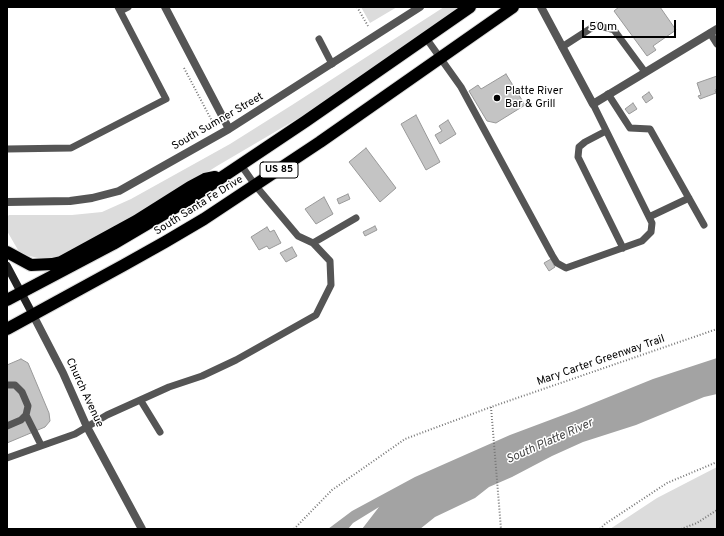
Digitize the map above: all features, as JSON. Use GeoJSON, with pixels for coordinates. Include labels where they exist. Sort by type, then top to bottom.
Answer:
{"type":"FeatureCollection","features":[{"type":"Feature","properties":{"kind":"highway","name":"South Santa Fe Drive"},"geometry":{"type":"LineString","coordinates":[[7,300],[153,221],[228,174],[470,7]]}},
{"type":"Feature","properties":{"kind":"highway","name":"South Santa Fe Drive"},"geometry":{"type":"LineString","coordinates":[[7,329],[165,242],[255,185],[513,7]]}},
{"type":"Feature","properties":{"kind":"highway"},"geometry":{"type":"LineString","coordinates":[[7,252],[31,265],[61,262],[136,221],[199,183],[211,178],[228,174]]}},
{"type":"Feature","properties":{"kind":"street"},"geometry":{"type":"LineString","coordinates":[[165,7],[229,130]]}},
{"type":"Feature","properties":{"kind":"street","name":"South Sumner Street"},"geometry":{"type":"LineString","coordinates":[[7,202],[70,201],[92,198],[119,191],[229,130],[420,7]]}},
{"type":"Feature","properties":{"kind":"street"},"geometry":{"type":"LineString","coordinates":[[541,7],[593,104],[714,31]]}},
{"type":"Feature","properties":{"kind":"street","name":"Church Avenue"},"geometry":{"type":"LineString","coordinates":[[7,266],[63,373],[87,427],[142,529]]}},
{"type":"Feature","properties":{"kind":"lane"},"geometry":{"type":"LineString","coordinates":[[7,149],[71,148],[166,99],[119,9],[128,7]]}},
{"type":"Feature","properties":{"kind":"lane"},"geometry":{"type":"LineString","coordinates":[[562,47],[596,25],[602,26],[614,30],[645,72]]}},
{"type":"Feature","properties":{"kind":"lane"},"geometry":{"type":"LineString","coordinates":[[714,31],[717,44]]}},
{"type":"Feature","properties":{"kind":"lane"},"geometry":{"type":"LineString","coordinates":[[426,38],[460,87],[556,263],[566,268],[642,241],[651,232],[652,223],[593,104]]}},
{"type":"Feature","properties":{"kind":"lane"},"geometry":{"type":"LineString","coordinates":[[318,39],[332,64]]}},
{"type":"Feature","properties":{"kind":"lane"},"geometry":{"type":"LineString","coordinates":[[608,94],[630,128],[650,129],[704,225]]}},
{"type":"Feature","properties":{"kind":"lane"},"geometry":{"type":"LineString","coordinates":[[606,131],[585,142],[579,147],[578,157],[623,248]]}},
{"type":"Feature","properties":{"kind":"lane"},"geometry":{"type":"LineString","coordinates":[[7,458],[40,445],[75,434],[107,415],[141,401],[169,387],[202,376],[236,360],[316,315],[331,286],[330,261],[313,243],[298,236],[255,185],[242,165]]}},
{"type":"Feature","properties":{"kind":"lane"},"geometry":{"type":"LineString","coordinates":[[649,217],[689,198]]}},
{"type":"Feature","properties":{"kind":"lane"},"geometry":{"type":"LineString","coordinates":[[313,243],[356,218]]}},
{"type":"Feature","properties":{"kind":"lane"},"geometry":{"type":"LineString","coordinates":[[7,385],[15,385],[22,392],[28,406],[26,415],[21,420],[7,426]]}},
{"type":"Feature","properties":{"kind":"lane"},"geometry":{"type":"LineString","coordinates":[[141,401],[160,432]]}},
{"type":"Feature","properties":{"kind":"lane"},"geometry":{"type":"LineString","coordinates":[[26,415],[40,445]]}},
{"type":"Feature","properties":{"kind":"path"},"geometry":{"type":"LineString","coordinates":[[357,7],[368,26]]}},
{"type":"Feature","properties":{"kind":"path","name":"Mary Carter Greenway Trail"},"geometry":{"type":"LineString","coordinates":[[294,529],[332,490],[405,439],[717,329]]}},
{"type":"Feature","properties":{"kind":"path"},"geometry":{"type":"LineString","coordinates":[[491,408],[494,428],[501,529]]}},
{"type":"Feature","properties":{"kind":"path"},"geometry":{"type":"LineString","coordinates":[[600,529],[605,524],[667,483],[717,462]]}},
{"type":"Feature","properties":{"kind":"path"},"geometry":{"type":"LineString","coordinates":[[681,529],[697,523],[717,510]]}},
{"type":"Feature","properties":{"kind":"shaded area"},"geometry":{"type":"Polygon","coordinates":[[[361,7],[397,7],[370,23],[361,7]]]}},
{"type":"Feature","properties":{"kind":"shaded area"},"geometry":{"type":"Polygon","coordinates":[[[444,7],[461,7],[314,109],[217,166],[137,217],[52,261],[25,255],[18,250],[7,231],[7,217],[9,215],[72,215],[102,212],[131,199],[230,144],[444,7]]]}},
{"type":"Feature","properties":{"kind":"shaded area"},"geometry":{"type":"Polygon","coordinates":[[[717,467],[717,529],[610,529],[657,498],[717,467]]]}},
{"type":"Feature","properties":{"kind":"water","name":"South Platte River"},"geometry":{"type":"Polygon","coordinates":[[[717,358],[717,394],[704,397],[636,425],[583,442],[552,456],[489,487],[475,498],[435,517],[420,529],[362,529],[379,507],[353,523],[348,529],[328,529],[352,511],[415,477],[510,435],[653,379],[717,358]]]}},
{"type":"Feature","properties":{"kind":"building"},"geometry":{"type":"Polygon","coordinates":[[[619,7],[660,7],[676,30],[653,46],[656,50],[647,56],[614,11],[619,7]]]}},
{"type":"Feature","properties":{"kind":"building","name":"Platte River Bar & Grill"},"geometry":{"type":"Polygon","coordinates":[[[506,74],[525,105],[496,123],[487,121],[469,91],[478,85],[481,89],[506,74]]]}},
{"type":"Feature","properties":{"kind":"building"},"geometry":{"type":"Polygon","coordinates":[[[717,76],[716,93],[700,99],[698,96],[701,95],[697,83],[717,76]]]}},
{"type":"Feature","properties":{"kind":"building"},"geometry":{"type":"Polygon","coordinates":[[[649,92],[653,98],[646,103],[642,97],[649,92]]]}},
{"type":"Feature","properties":{"kind":"building"},"geometry":{"type":"Polygon","coordinates":[[[633,103],[637,109],[629,114],[625,109],[633,103]]]}},
{"type":"Feature","properties":{"kind":"building"},"geometry":{"type":"Polygon","coordinates":[[[416,115],[440,162],[426,170],[401,124],[416,115]]]}},
{"type":"Feature","properties":{"kind":"building"},"geometry":{"type":"Polygon","coordinates":[[[448,120],[456,134],[440,144],[435,135],[442,131],[439,126],[448,120]]]}},
{"type":"Feature","properties":{"kind":"building"},"geometry":{"type":"Polygon","coordinates":[[[366,148],[396,188],[380,202],[349,162],[366,148]]]}},
{"type":"Feature","properties":{"kind":"building"},"geometry":{"type":"Polygon","coordinates":[[[348,194],[350,199],[339,204],[337,199],[348,194]]]}},
{"type":"Feature","properties":{"kind":"building"},"geometry":{"type":"Polygon","coordinates":[[[324,197],[333,214],[316,224],[305,209],[324,197]]]}},
{"type":"Feature","properties":{"kind":"building"},"geometry":{"type":"Polygon","coordinates":[[[375,226],[377,230],[365,236],[363,232],[375,226]]]}},
{"type":"Feature","properties":{"kind":"building"},"geometry":{"type":"Polygon","coordinates":[[[267,227],[270,232],[274,230],[281,243],[269,249],[267,246],[259,250],[251,237],[267,227]]]}},
{"type":"Feature","properties":{"kind":"building"},"geometry":{"type":"Polygon","coordinates":[[[292,247],[297,256],[286,262],[280,253],[292,247]]]}},
{"type":"Feature","properties":{"kind":"building"},"geometry":{"type":"Polygon","coordinates":[[[551,259],[555,267],[549,271],[544,263],[551,259]]]}},
{"type":"Feature","properties":{"kind":"building"},"geometry":{"type":"Polygon","coordinates":[[[21,359],[28,363],[49,413],[50,421],[45,427],[7,443],[7,365],[21,359]]]}},
{"type":"Feature","properties":{"kind":"place","name":"Platte River Bar & Grill"},"geometry":{"type":"Point","coordinates":[497,98]}}]}
